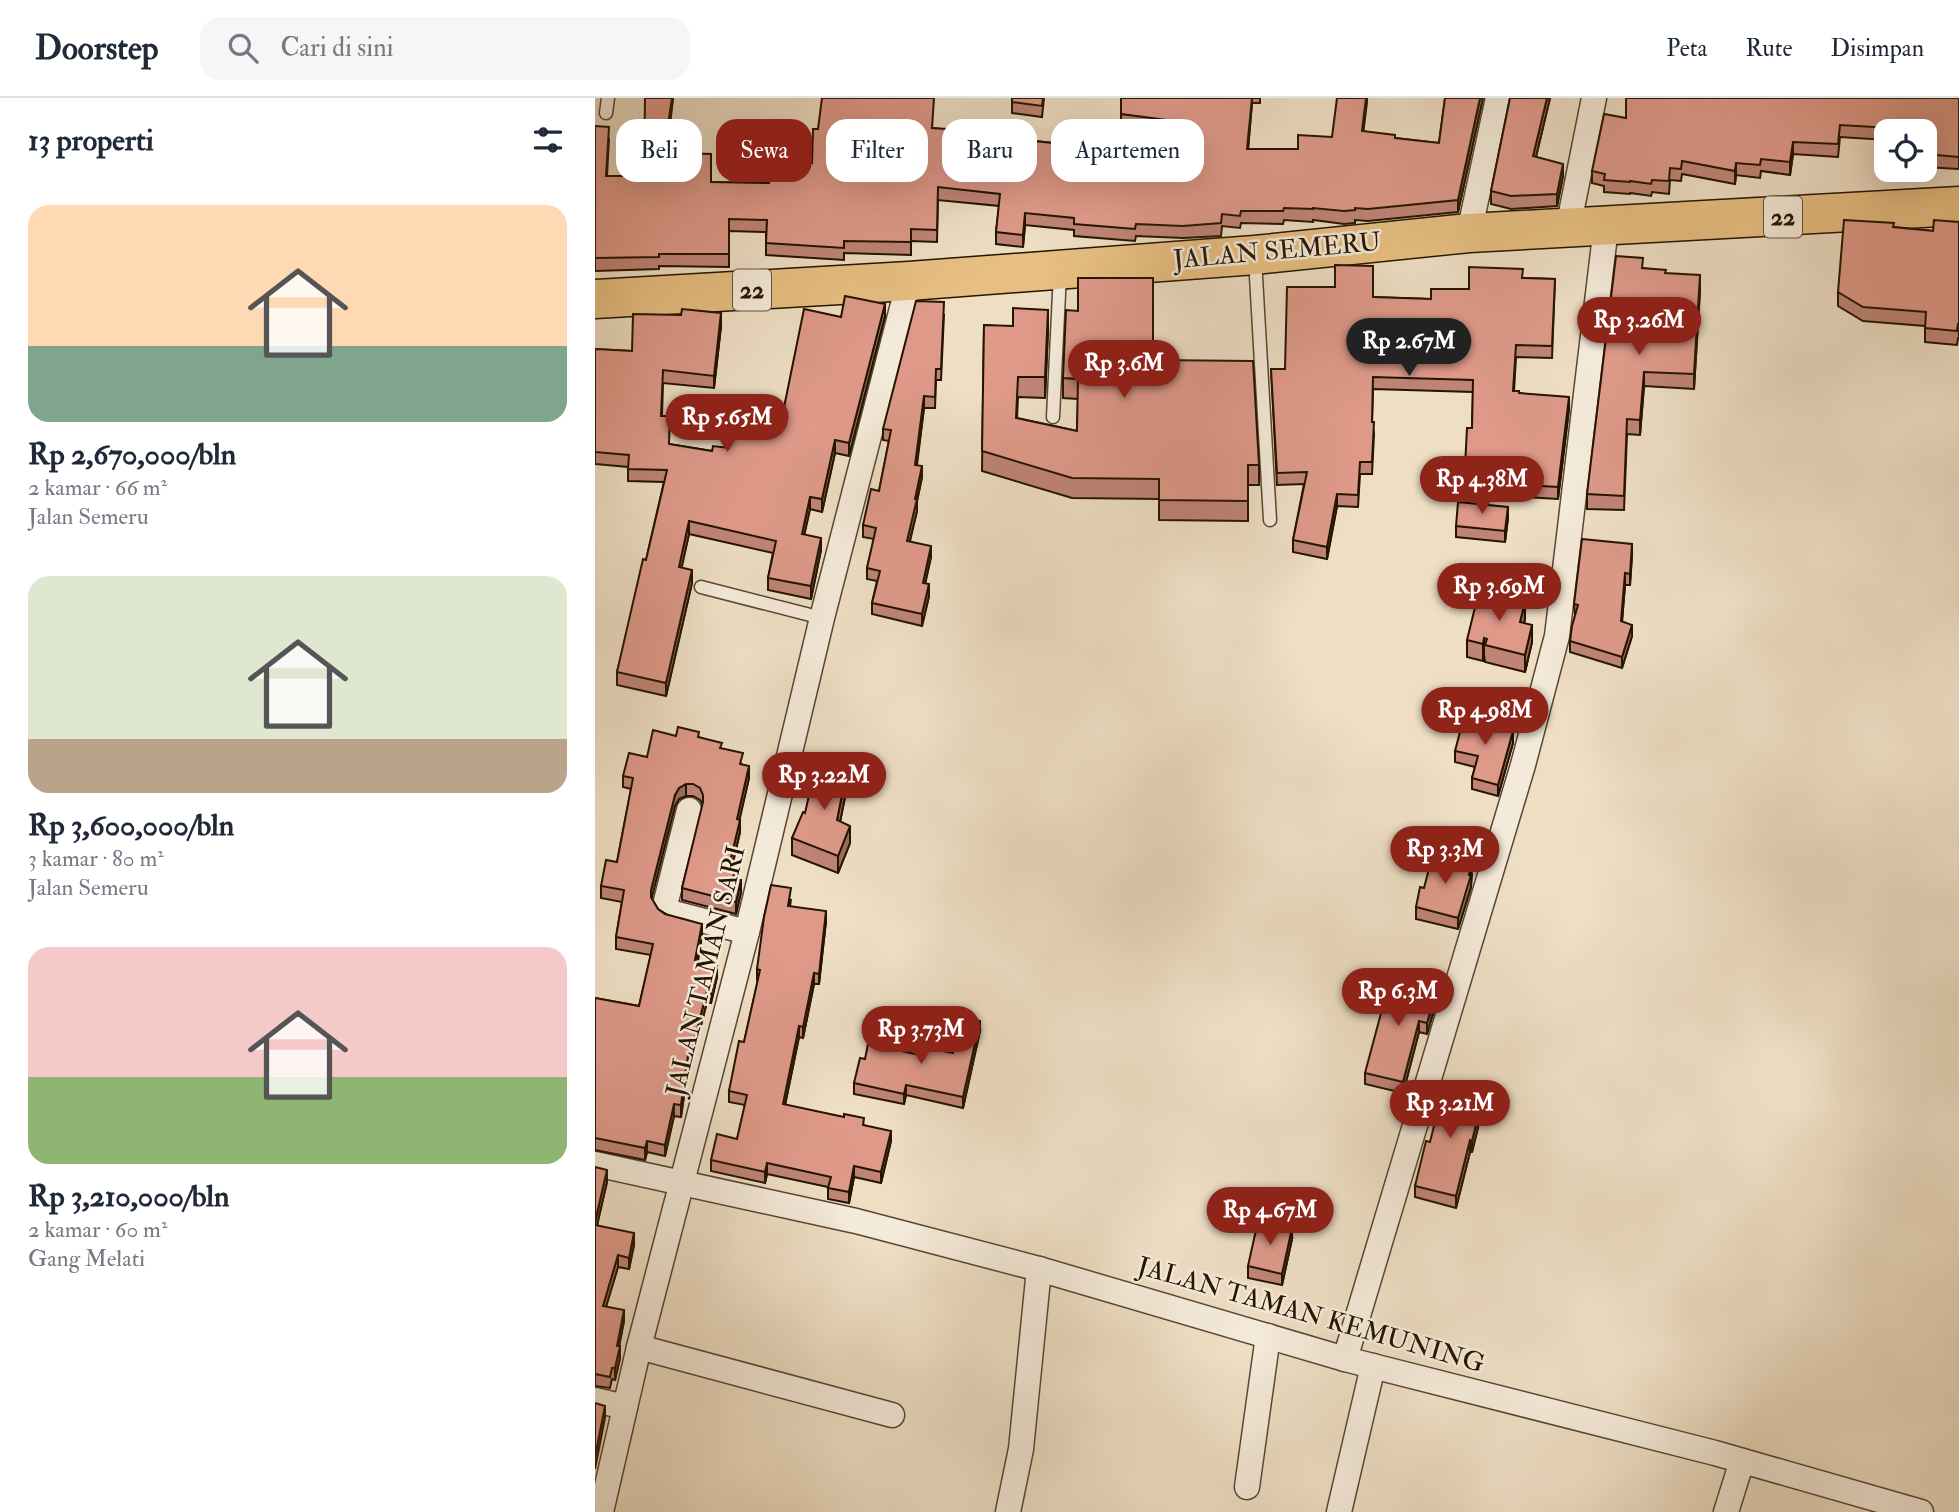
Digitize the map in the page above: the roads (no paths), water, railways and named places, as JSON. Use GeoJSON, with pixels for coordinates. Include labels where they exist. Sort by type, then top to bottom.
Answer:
{"type":"FeatureCollection","features":[{"type":"Feature","properties":{"kind":"highway","name":"JALAN SEMERU"},"geometry":{"type":"LineString","coordinates":[[595,299],[909,281],[1255,255],[1469,233],[1959,206]]}},
{"type":"Feature","properties":{"kind":"street"},"geometry":{"type":"LineString","coordinates":[[1469,233],[1498,98]]}},
{"type":"Feature","properties":{"kind":"street"},"geometry":{"type":"LineString","coordinates":[[1567,228],[1594,98]]}},
{"type":"Feature","properties":{"kind":"street"},"geometry":{"type":"LineString","coordinates":[[1345,1359],[1519,779],[1557,636],[1606,227]]}},
{"type":"Feature","properties":{"kind":"street","name":"JALAN TAMAN SARI"},"geometry":{"type":"LineString","coordinates":[[601,1512],[639,1347],[747,932],[822,618],[909,281]]}},
{"type":"Feature","properties":{"kind":"street"},"geometry":{"type":"LineString","coordinates":[[689,810],[666,908],[670,912],[747,932]]}},
{"type":"Feature","properties":{"kind":"street","name":"JALAN TAMAN KEMUNING"},"geometry":{"type":"LineString","coordinates":[[595,1164],[856,1221],[1039,1269],[1345,1359],[1742,1461],[1870,1505],[1921,1512]]}},
{"type":"Feature","properties":{"kind":"street"},"geometry":{"type":"LineString","coordinates":[[1008,1512],[1021,1449],[1039,1269]]}},
{"type":"Feature","properties":{"kind":"street"},"geometry":{"type":"LineString","coordinates":[[1247,1487],[1268,1336]]}},
{"type":"Feature","properties":{"kind":"street"},"geometry":{"type":"LineString","coordinates":[[639,1347],[892,1415]]}},
{"type":"Feature","properties":{"kind":"street"},"geometry":{"type":"LineString","coordinates":[[1339,1512],[1373,1366]]}},
{"type":"Feature","properties":{"kind":"street"},"geometry":{"type":"LineString","coordinates":[[595,1400],[625,1407]]}},
{"type":"Feature","properties":{"kind":"street"},"geometry":{"type":"LineString","coordinates":[[1726,1512],[1742,1461]]}},
{"type":"Feature","properties":{"kind":"lane"},"geometry":{"type":"LineString","coordinates":[[606,113],[608,98]]}},
{"type":"Feature","properties":{"kind":"lane"},"geometry":{"type":"LineString","coordinates":[[1255,255],[1270,520]]}},
{"type":"Feature","properties":{"kind":"lane"},"geometry":{"type":"LineString","coordinates":[[1053,417],[1060,269]]}},
{"type":"Feature","properties":{"kind":"lane"},"geometry":{"type":"LineString","coordinates":[[701,587],[822,618]]}}]}
